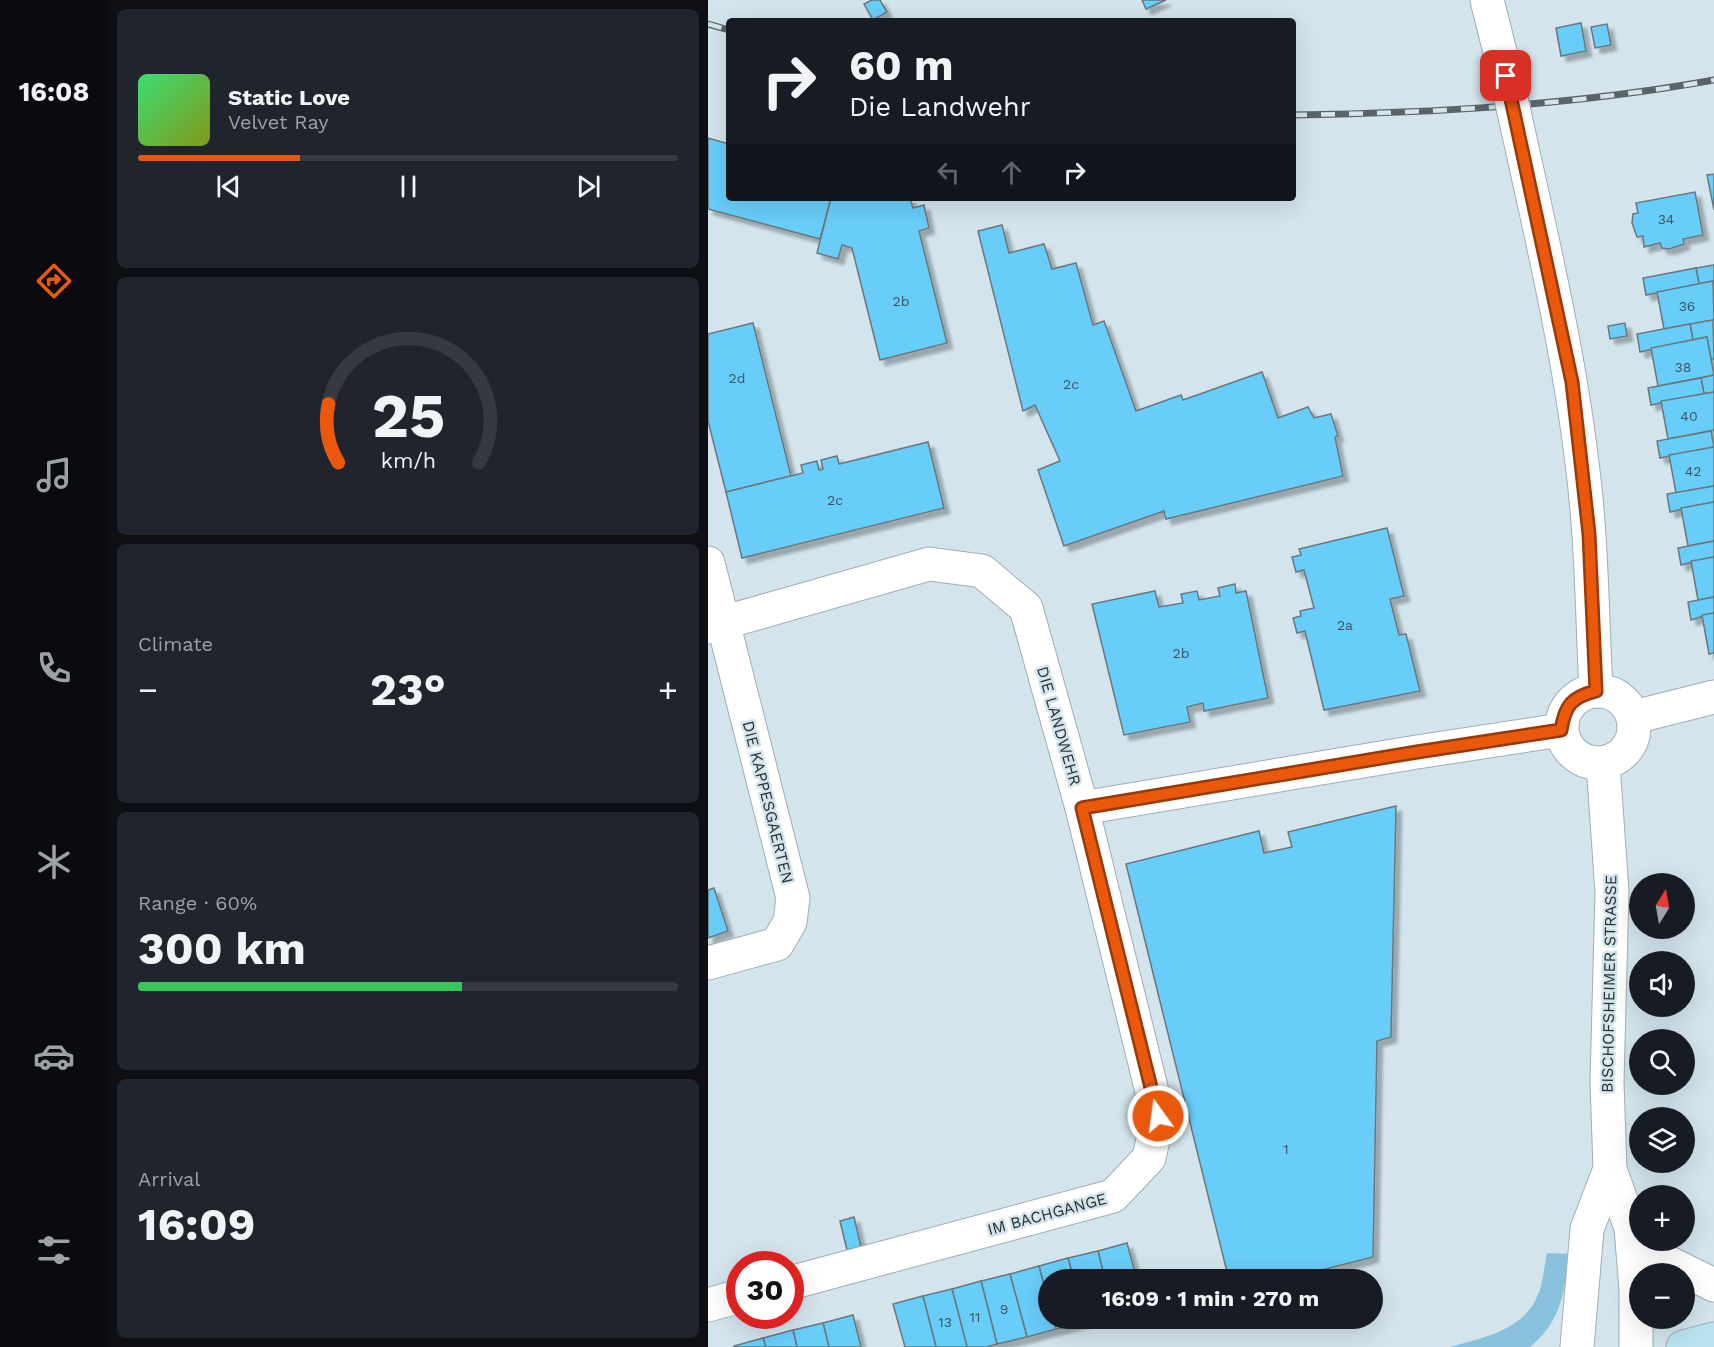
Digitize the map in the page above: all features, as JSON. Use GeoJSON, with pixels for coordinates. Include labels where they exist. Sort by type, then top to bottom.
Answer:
{"type":"FeatureCollection","features":[{"type":"Feature","properties":{"kind":"main road"},"geometry":{"type":"LineString","coordinates":[[1683,1347],[1714,1339]]}},
{"type":"Feature","properties":{"kind":"street"},"geometry":{"type":"LineString","coordinates":[[1487,0],[1506,76],[1572,382],[1589,534],[1596,691]]}},
{"type":"Feature","properties":{"kind":"street","name":"DIE KAPPESGAERTEN"},"geometry":{"type":"LineString","coordinates":[[708,563],[716,626],[793,898],[790,922],[777,944],[708,963]]}},
{"type":"Feature","properties":{"kind":"street","name":"DIE LANDWEHR"},"geometry":{"type":"LineString","coordinates":[[716,626],[929,564],[982,571],[1026,608],[1082,808],[1561,730]]}},
{"type":"Feature","properties":{"kind":"street"},"geometry":{"type":"LineString","coordinates":[[1596,691],[1609,693],[1622,700],[1634,717],[1633,738],[1626,750],[1616,759],[1603,764],[1588,763],[1575,756],[1566,744],[1561,730],[1563,715],[1571,702],[1582,694],[1596,691]]}},
{"type":"Feature","properties":{"kind":"street"},"geometry":{"type":"LineString","coordinates":[[1634,717],[1714,697]]}},
{"type":"Feature","properties":{"kind":"street","name":"BISCHOFSHEIMER STRASSE"},"geometry":{"type":"LineString","coordinates":[[1603,764],[1612,891],[1607,1082],[1610,1169]]}},
{"type":"Feature","properties":{"kind":"street","name":"IM BACHGANGE"},"geometry":{"type":"LineString","coordinates":[[804,1279],[1113,1196],[1149,1158],[1158,1116],[1082,808]]}},
{"type":"Feature","properties":{"kind":"street"},"geometry":{"type":"LineString","coordinates":[[1610,1169],[1629,1214]]}},
{"type":"Feature","properties":{"kind":"street"},"geometry":{"type":"LineString","coordinates":[[1577,1347],[1587,1229],[1610,1169]]}},
{"type":"Feature","properties":{"kind":"street"},"geometry":{"type":"LineString","coordinates":[[1636,1347],[1637,1251]]}},
{"type":"Feature","properties":{"kind":"street"},"geometry":{"type":"LineString","coordinates":[[1655,1251],[1665,1261],[1714,1286]]}},
{"type":"Feature","properties":{"kind":"street"},"geometry":{"type":"LineString","coordinates":[[708,1305],[726,1300]]}},
{"type":"Feature","properties":{"kind":"shaded area"},"geometry":{"type":"Polygon","coordinates":[[[1547,1253],[1569,1254],[1560,1305],[1541,1337],[1530,1347],[1450,1347],[1499,1332],[1521,1319],[1538,1294],[1547,1253]]]}},
{"type":"Feature","properties":{"kind":"building"},"geometry":{"type":"Polygon","coordinates":[[[872,0],[880,0],[887,12],[872,18],[864,4],[872,0]]]}},
{"type":"Feature","properties":{"kind":"building"},"geometry":{"type":"Polygon","coordinates":[[[1142,0],[1166,0],[1146,9],[1142,0]]]}},
{"type":"Feature","properties":{"kind":"building"},"geometry":{"type":"Polygon","coordinates":[[[1581,23],[1586,51],[1561,56],[1556,28],[1581,23]]]}},
{"type":"Feature","properties":{"kind":"building"},"geometry":{"type":"Polygon","coordinates":[[[1607,24],[1611,45],[1595,48],[1591,27],[1607,24]]]}},
{"type":"Feature","properties":{"kind":"building"},"geometry":{"type":"Polygon","coordinates":[[[708,138],[726,143],[726,201],[830,201],[820,239],[708,209],[708,138]]]}},
{"type":"Feature","properties":{"kind":"building"},"geometry":{"type":"Polygon","coordinates":[[[1714,174],[1714,210],[1707,175],[1714,174]]]}},
{"type":"Feature","properties":{"kind":"building"},"geometry":{"type":"Polygon","coordinates":[[[1695,192],[1703,235],[1683,239],[1684,244],[1669,249],[1662,248],[1660,243],[1644,247],[1643,236],[1637,237],[1632,223],[1633,214],[1638,213],[1636,203],[1695,192]]]}},
{"type":"Feature","properties":{"kind":"building"},"geometry":{"type":"Polygon","coordinates":[[[830,201],[911,201],[913,208],[924,205],[929,228],[919,231],[947,343],[880,360],[852,248],[842,245],[838,259],[817,253],[830,201]]]}},
{"type":"Feature","properties":{"kind":"building"},"geometry":{"type":"Polygon","coordinates":[[[1002,225],[1009,253],[1044,244],[1052,269],[1076,263],[1093,325],[1104,321],[1136,411],[1181,395],[1183,400],[1262,372],[1278,418],[1308,407],[1314,418],[1331,414],[1338,436],[1335,437],[1343,476],[1166,519],[1164,511],[1064,546],[1038,470],[1060,461],[1035,405],[1023,411],[978,231],[1002,225]]]}},
{"type":"Feature","properties":{"kind":"building"},"geometry":{"type":"Polygon","coordinates":[[[1714,265],[1714,286],[1713,281],[1699,284],[1696,268],[1714,265]]]}},
{"type":"Feature","properties":{"kind":"building"},"geometry":{"type":"Polygon","coordinates":[[[1696,268],[1699,284],[1646,295],[1643,278],[1696,268]]]}},
{"type":"Feature","properties":{"kind":"building"},"geometry":{"type":"Polygon","coordinates":[[[1713,281],[1714,320],[1664,329],[1657,292],[1713,281]]]}},
{"type":"Feature","properties":{"kind":"building"},"geometry":{"type":"Polygon","coordinates":[[[1713,320],[1714,359],[1711,359],[1707,337],[1693,340],[1690,324],[1713,320]]]}},
{"type":"Feature","properties":{"kind":"building"},"geometry":{"type":"Polygon","coordinates":[[[753,323],[791,476],[726,492],[708,421],[708,334],[753,323]]]}},
{"type":"Feature","properties":{"kind":"building"},"geometry":{"type":"Polygon","coordinates":[[[1625,323],[1627,336],[1610,339],[1608,326],[1625,323]]]}},
{"type":"Feature","properties":{"kind":"building"},"geometry":{"type":"Polygon","coordinates":[[[1690,324],[1693,340],[1640,352],[1637,334],[1690,324]]]}},
{"type":"Feature","properties":{"kind":"building"},"geometry":{"type":"Polygon","coordinates":[[[1707,337],[1714,375],[1658,386],[1651,348],[1707,337]]]}},
{"type":"Feature","properties":{"kind":"building"},"geometry":{"type":"Polygon","coordinates":[[[1714,375],[1714,392],[1704,394],[1701,378],[1714,375]]]}},
{"type":"Feature","properties":{"kind":"building"},"geometry":{"type":"Polygon","coordinates":[[[1701,378],[1704,394],[1651,405],[1648,388],[1701,378]]]}},
{"type":"Feature","properties":{"kind":"building"},"geometry":{"type":"Polygon","coordinates":[[[1714,392],[1714,430],[1668,439],[1661,401],[1714,392]]]}},
{"type":"Feature","properties":{"kind":"building"},"geometry":{"type":"Polygon","coordinates":[[[1711,431],[1714,447],[1660,458],[1657,441],[1711,431]]]}},
{"type":"Feature","properties":{"kind":"building"},"geometry":{"type":"Polygon","coordinates":[[[928,442],[944,508],[742,558],[726,492],[803,473],[801,465],[817,461],[819,470],[823,469],[821,460],[837,456],[839,464],[928,442]]]}},
{"type":"Feature","properties":{"kind":"building"},"geometry":{"type":"Polygon","coordinates":[[[1714,447],[1714,486],[1676,493],[1669,455],[1714,447]]]}},
{"type":"Feature","properties":{"kind":"building"},"geometry":{"type":"Polygon","coordinates":[[[1714,486],[1714,502],[1670,512],[1667,494],[1714,486]]]}},
{"type":"Feature","properties":{"kind":"building"},"geometry":{"type":"Polygon","coordinates":[[[1714,502],[1714,541],[1688,546],[1681,508],[1714,502]]]}},
{"type":"Feature","properties":{"kind":"building"},"geometry":{"type":"Polygon","coordinates":[[[1387,528],[1404,596],[1390,599],[1399,635],[1406,634],[1420,691],[1324,710],[1305,631],[1297,633],[1293,618],[1301,616],[1300,611],[1314,608],[1304,570],[1296,572],[1292,557],[1301,555],[1299,549],[1387,528]]]}},
{"type":"Feature","properties":{"kind":"building"},"geometry":{"type":"Polygon","coordinates":[[[1714,541],[1714,557],[1681,565],[1678,548],[1714,541]]]}},
{"type":"Feature","properties":{"kind":"building"},"geometry":{"type":"Polygon","coordinates":[[[1714,557],[1714,597],[1698,600],[1691,561],[1714,557]]]}},
{"type":"Feature","properties":{"kind":"building"},"geometry":{"type":"Polygon","coordinates":[[[1235,584],[1236,593],[1246,591],[1268,698],[1204,711],[1203,703],[1187,707],[1190,722],[1124,735],[1092,604],[1155,591],[1159,607],[1183,603],[1181,594],[1197,591],[1199,600],[1220,596],[1218,588],[1235,584]]]}},
{"type":"Feature","properties":{"kind":"building"},"geometry":{"type":"Polygon","coordinates":[[[1714,597],[1714,613],[1691,620],[1688,602],[1714,597]]]}},
{"type":"Feature","properties":{"kind":"building"},"geometry":{"type":"Polygon","coordinates":[[[1714,613],[1714,653],[1709,654],[1702,615],[1714,613]]]}},
{"type":"Feature","properties":{"kind":"building"},"geometry":{"type":"Polygon","coordinates":[[[1396,806],[1391,1037],[1377,1041],[1373,1257],[1326,1269],[1226,1269],[1126,864],[1259,831],[1264,853],[1292,847],[1288,832],[1396,806]]]}},
{"type":"Feature","properties":{"kind":"building"},"geometry":{"type":"Polygon","coordinates":[[[714,888],[728,931],[708,938],[708,890],[714,888]]]}},
{"type":"Feature","properties":{"kind":"building"},"geometry":{"type":"Polygon","coordinates":[[[854,1217],[861,1247],[847,1250],[840,1221],[854,1217]]]}},
{"type":"Feature","properties":{"kind":"building"},"geometry":{"type":"Polygon","coordinates":[[[1127,1243],[1134,1269],[1102,1269],[1098,1251],[1127,1243]]]}},
{"type":"Feature","properties":{"kind":"building"},"geometry":{"type":"Polygon","coordinates":[[[1098,1251],[1102,1269],[1071,1269],[1068,1258],[1098,1251]]]}},
{"type":"Feature","properties":{"kind":"building"},"geometry":{"type":"Polygon","coordinates":[[[1068,1258],[1071,1269],[1040,1269],[1039,1266],[1068,1258]]]}},
{"type":"Feature","properties":{"kind":"building"},"geometry":{"type":"Polygon","coordinates":[[[1039,1266],[1038,1329],[1056,1329],[1027,1337],[1010,1274],[1039,1266]]]}},
{"type":"Feature","properties":{"kind":"building"},"geometry":{"type":"Polygon","coordinates":[[[1010,1274],[1027,1337],[997,1344],[981,1281],[1010,1274]]]}},
{"type":"Feature","properties":{"kind":"building"},"geometry":{"type":"Polygon","coordinates":[[[981,1281],[997,1344],[987,1347],[967,1347],[952,1289],[981,1281]]]}},
{"type":"Feature","properties":{"kind":"building"},"geometry":{"type":"Polygon","coordinates":[[[952,1289],[967,1347],[936,1347],[923,1296],[952,1289]]]}},
{"type":"Feature","properties":{"kind":"building"},"geometry":{"type":"Polygon","coordinates":[[[923,1296],[936,1347],[905,1347],[893,1304],[923,1296]]]}},
{"type":"Feature","properties":{"kind":"building"},"geometry":{"type":"Polygon","coordinates":[[[853,1315],[861,1347],[829,1347],[823,1323],[853,1315]]]}},
{"type":"Feature","properties":{"kind":"building"},"geometry":{"type":"Polygon","coordinates":[[[823,1323],[829,1347],[797,1347],[793,1330],[823,1323]]]}},
{"type":"Feature","properties":{"kind":"building"},"geometry":{"type":"Polygon","coordinates":[[[793,1330],[797,1347],[766,1347],[763,1338],[793,1330]]]}},
{"type":"Feature","properties":{"kind":"building"},"geometry":{"type":"Polygon","coordinates":[[[763,1338],[766,1347],[734,1347],[734,1346],[763,1338]]]}},
{"type":"Feature","properties":{"kind":"railway"},"geometry":{"type":"LineString","coordinates":[[708,24],[726,29]]}},
{"type":"Feature","properties":{"kind":"railway"},"geometry":{"type":"LineString","coordinates":[[1296,115],[1452,110],[1557,102],[1714,80]]}},
{"type":"Feature","properties":{"kind":"route"},"geometry":{"type":"LineString","coordinates":[[1158,1116],[1082,808],[1561,730],[1563,715],[1571,702],[1582,694],[1596,691],[1589,534],[1572,382],[1506,76]]}}]}
